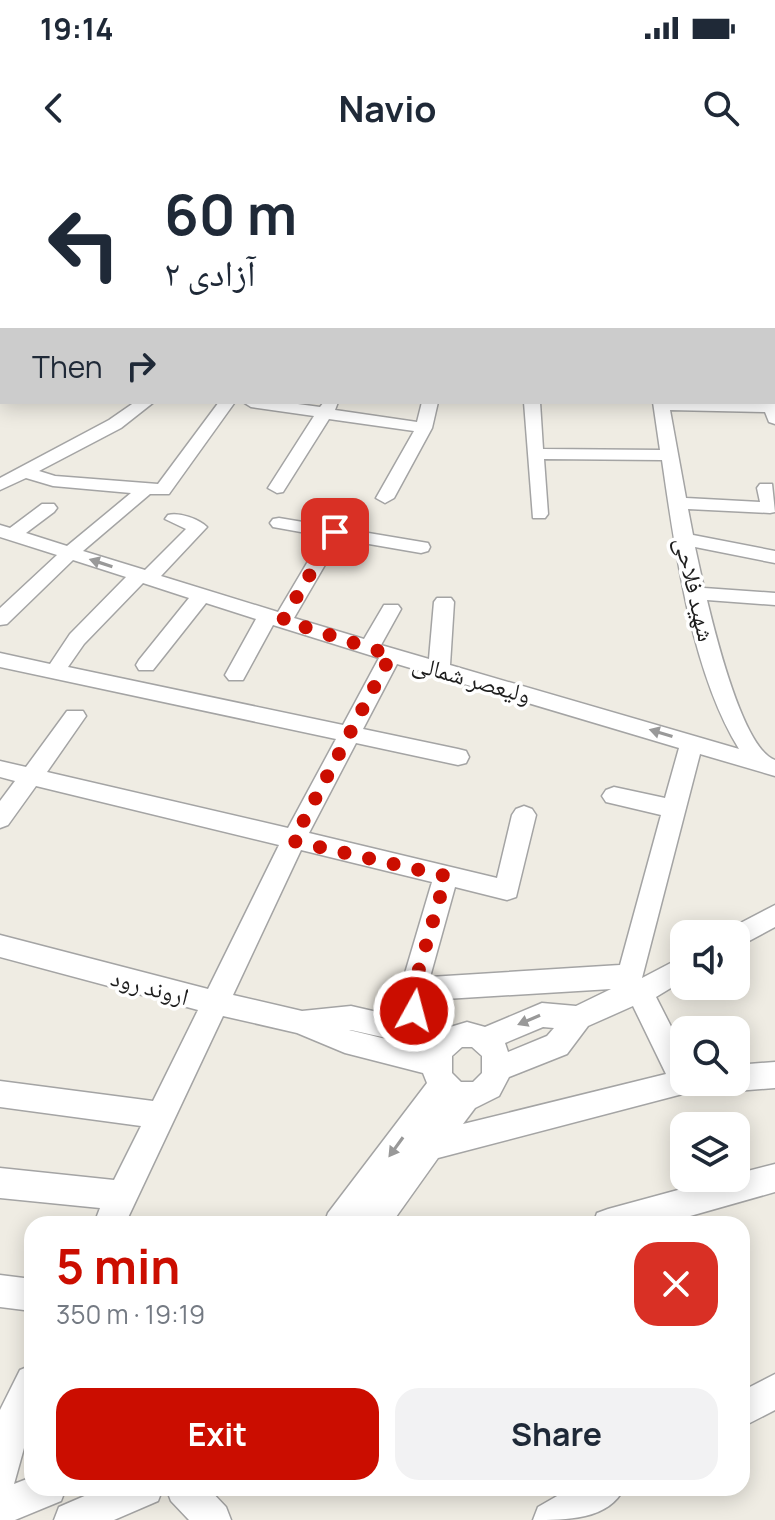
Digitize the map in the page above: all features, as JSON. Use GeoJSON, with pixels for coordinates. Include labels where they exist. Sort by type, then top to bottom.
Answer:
{"type":"FeatureCollection","features":[{"type":"Feature","properties":{"kind":"street"},"geometry":{"type":"LineString","coordinates":[[0,485],[115,424],[143,404]]}},
{"type":"Feature","properties":{"kind":"street"},"geometry":{"type":"LineString","coordinates":[[25,472],[53,481],[163,490],[226,404]]}},
{"type":"Feature","properties":{"kind":"street"},"geometry":{"type":"LineString","coordinates":[[277,404],[328,408],[424,428]]}},
{"type":"Feature","properties":{"kind":"street"},"geometry":{"type":"LineString","coordinates":[[385,498],[424,428],[430,404]]}},
{"type":"Feature","properties":{"kind":"street"},"geometry":{"type":"LineString","coordinates":[[532,404],[539,514]]}},
{"type":"Feature","properties":{"kind":"street"},"geometry":{"type":"LineString","coordinates":[[661,404],[773,413]]}},
{"type":"Feature","properties":{"kind":"street","name":"شهید فلاحی"},"geometry":{"type":"LineString","coordinates":[[661,404],[694,593],[727,704],[742,739],[772,770]]}},
{"type":"Feature","properties":{"kind":"street"},"geometry":{"type":"LineString","coordinates":[[277,488],[328,408]]}},
{"type":"Feature","properties":{"kind":"street"},"geometry":{"type":"LineString","coordinates":[[536,454],[669,455]]}},
{"type":"Feature","properties":{"kind":"street"},"geometry":{"type":"LineString","coordinates":[[676,503],[770,508],[766,488]]}},
{"type":"Feature","properties":{"kind":"street"},"geometry":{"type":"LineString","coordinates":[[0,619],[70,553],[146,489]]}},
{"type":"Feature","properties":{"kind":"street"},"geometry":{"type":"LineString","coordinates":[[5,534],[48,508]]}},
{"type":"Feature","properties":{"kind":"street"},"geometry":{"type":"LineString","coordinates":[[54,673],[77,639],[198,527],[174,519]]}},
{"type":"Feature","properties":{"kind":"street"},"geometry":{"type":"LineString","coordinates":[[279,523],[421,547]]}},
{"type":"Feature","properties":{"kind":"street"},"geometry":{"type":"LineString","coordinates":[[236,675],[335,532]]}},
{"type":"Feature","properties":{"kind":"street","name":"ولیعصر شمالی"},"geometry":{"type":"LineString","coordinates":[[5,534],[391,655],[692,742],[772,770]]}},
{"type":"Feature","properties":{"kind":"street"},"geometry":{"type":"LineString","coordinates":[[684,539],[775,557]]}},
{"type":"Feature","properties":{"kind":"street"},"geometry":{"type":"LineString","coordinates":[[694,593],[775,599]]}},
{"type":"Feature","properties":{"kind":"street"},"geometry":{"type":"LineString","coordinates":[[146,665],[202,595]]}},
{"type":"Feature","properties":{"kind":"street"},"geometry":{"type":"LineString","coordinates":[[439,668],[444,602]]}},
{"type":"Feature","properties":{"kind":"street"},"geometry":{"type":"LineString","coordinates":[[369,648],[391,609]]}},
{"type":"Feature","properties":{"kind":"street"},"geometry":{"type":"LineString","coordinates":[[113,1216],[293,841],[391,655]]}},
{"type":"Feature","properties":{"kind":"street"},"geometry":{"type":"LineString","coordinates":[[0,660],[458,757]]}},
{"type":"Feature","properties":{"kind":"street"},"geometry":{"type":"LineString","coordinates":[[0,819],[75,716]]}},
{"type":"Feature","properties":{"kind":"street"},"geometry":{"type":"LineString","coordinates":[[670,1057],[630,988],[692,742]]}},
{"type":"Feature","properties":{"kind":"street"},"geometry":{"type":"LineString","coordinates":[[0,769],[507,890],[524,815]]}},
{"type":"Feature","properties":{"kind":"street"},"geometry":{"type":"LineString","coordinates":[[614,796],[674,809]]}},
{"type":"Feature","properties":{"kind":"street"},"geometry":{"type":"LineString","coordinates":[[414,1033],[413,990],[446,876]]}},
{"type":"Feature","properties":{"kind":"street"},"geometry":{"type":"LineString","coordinates":[[750,929],[775,915]]}},
{"type":"Feature","properties":{"kind":"street","name":"اروند رود"},"geometry":{"type":"LineString","coordinates":[[0,946],[300,1022],[345,1041],[448,1070]]}},
{"type":"Feature","properties":{"kind":"street"},"geometry":{"type":"LineString","coordinates":[[499,1068],[557,1045],[578,1018],[630,988],[670,972]]}},
{"type":"Feature","properties":{"kind":"street"},"geometry":{"type":"LineString","coordinates":[[413,990],[630,988]]}},
{"type":"Feature","properties":{"kind":"street"},"geometry":{"type":"LineString","coordinates":[[483,1040],[542,1015],[578,1018]]}},
{"type":"Feature","properties":{"kind":"street","name":"اروند رود"},"geometry":{"type":"LineString","coordinates":[[300,1022],[351,1018],[414,1033],[448,1070]]}},
{"type":"Feature","properties":{"kind":"street"},"geometry":{"type":"LineString","coordinates":[[345,1216],[448,1070],[465,1036],[483,1040],[495,1052],[499,1068],[493,1084],[478,1093],[448,1070]]}},
{"type":"Feature","properties":{"kind":"street"},"geometry":{"type":"LineString","coordinates":[[378,1216],[432,1146],[448,1070]]}},
{"type":"Feature","properties":{"kind":"street"},"geometry":{"type":"LineString","coordinates":[[750,1077],[775,1075]]}},
{"type":"Feature","properties":{"kind":"street"},"geometry":{"type":"LineString","coordinates":[[432,1146],[670,1085]]}},
{"type":"Feature","properties":{"kind":"street"},"geometry":{"type":"LineString","coordinates":[[0,1094],[163,1116]]}},
{"type":"Feature","properties":{"kind":"street"},"geometry":{"type":"LineString","coordinates":[[637,1216],[775,1178]]}},
{"type":"Feature","properties":{"kind":"street"},"geometry":{"type":"LineString","coordinates":[[0,1183],[123,1196]]}},
{"type":"Feature","properties":{"kind":"street"},"geometry":{"type":"LineString","coordinates":[[0,1291],[24,1294]]}},
{"type":"Feature","properties":{"kind":"street"},"geometry":{"type":"LineString","coordinates":[[750,1405],[775,1391]]}},
{"type":"Feature","properties":{"kind":"street"},"geometry":{"type":"LineString","coordinates":[[0,1475],[5,1426],[24,1395]]}},
{"type":"Feature","properties":{"kind":"street"},"geometry":{"type":"LineString","coordinates":[[0,1508],[29,1496]]}},
{"type":"Feature","properties":{"kind":"street"},"geometry":{"type":"LineString","coordinates":[[72,1520],[127,1496]]}},
{"type":"Feature","properties":{"kind":"street"},"geometry":{"type":"LineString","coordinates":[[191,1496],[213,1520]]}},
{"type":"Feature","properties":{"kind":"street"},"geometry":{"type":"LineString","coordinates":[[551,1520],[592,1496]]}},
{"type":"Feature","properties":{"kind":"route"},"geometry":{"type":"LineString","coordinates":[[335,532],[283,620],[391,655],[293,841],[446,876],[413,990],[414,1011]]}}]}
